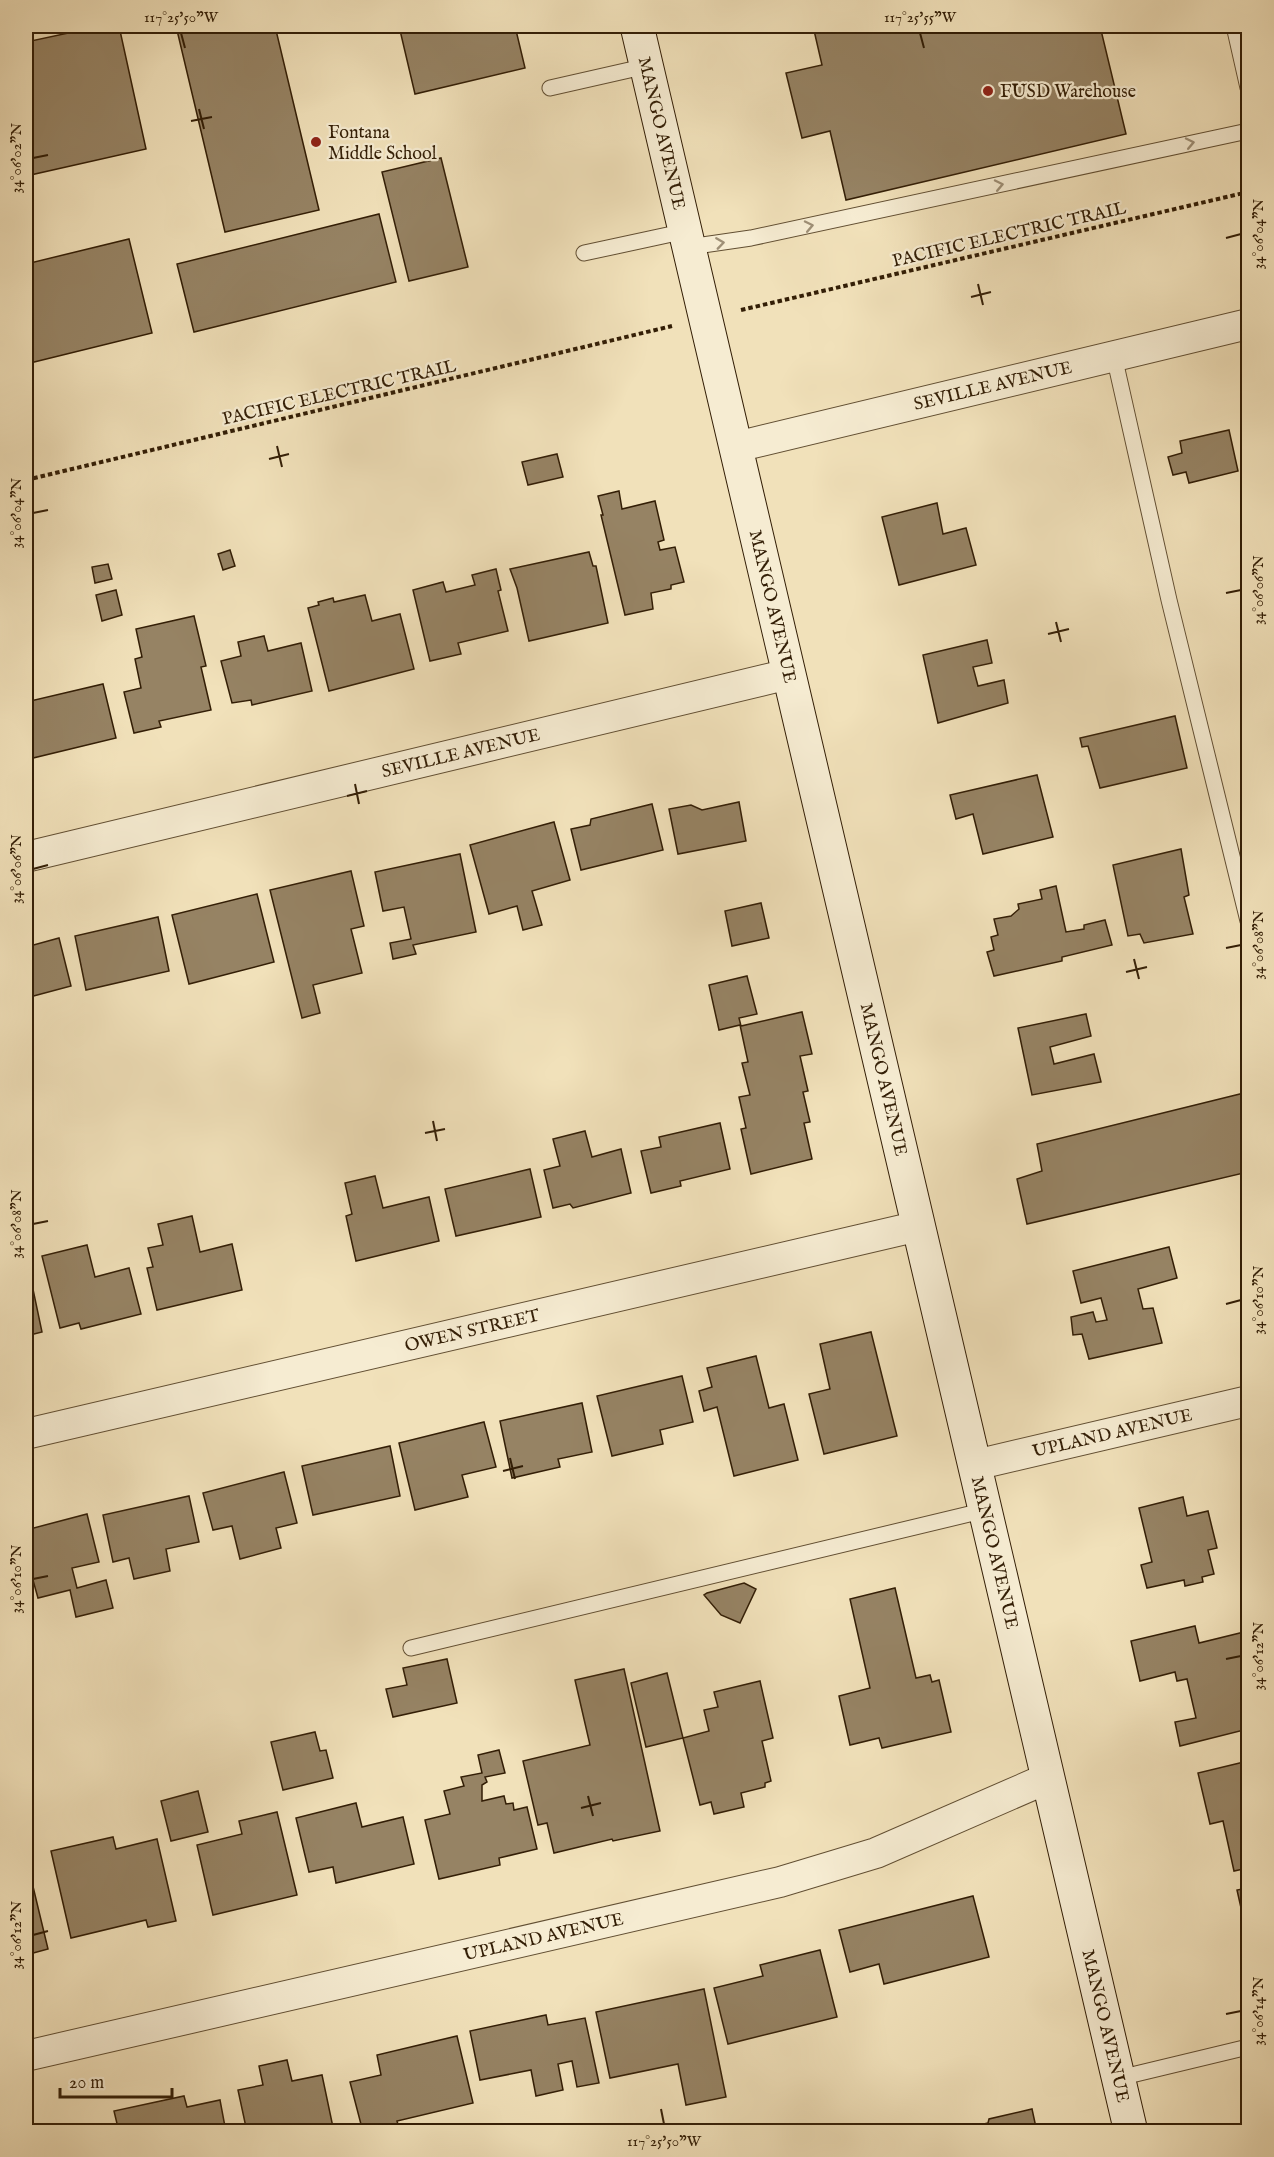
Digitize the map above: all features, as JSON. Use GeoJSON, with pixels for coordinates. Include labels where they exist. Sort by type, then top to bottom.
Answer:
{"type":"FeatureCollection","features":[{"type":"Feature","properties":{"kind":"street","name":"MANGO AVENUE"},"geometry":{"type":"LineString","coordinates":[[637,26],[1131,2132]]}},
{"type":"Feature","properties":{"kind":"street","name":"SEVILLE AVENUE"},"geometry":{"type":"LineString","coordinates":[[736,447],[1248,324]]}},
{"type":"Feature","properties":{"kind":"street","name":"SEVILLE AVENUE"},"geometry":{"type":"LineString","coordinates":[[26,857],[789,674]]}},
{"type":"Feature","properties":{"kind":"street","name":"OWEN STREET"},"geometry":{"type":"LineString","coordinates":[[26,1434],[919,1226]]}},
{"type":"Feature","properties":{"kind":"street","name":"UPLAND AVENUE"},"geometry":{"type":"LineString","coordinates":[[975,1465],[1248,1401]]}},
{"type":"Feature","properties":{"kind":"street","name":"UPLAND AVENUE"},"geometry":{"type":"LineString","coordinates":[[26,2056],[780,1882],[876,1853],[1048,1778]]}},
{"type":"Feature","properties":{"kind":"lane"},"geometry":{"type":"LineString","coordinates":[[1234,26],[1248,88]]}},
{"type":"Feature","properties":{"kind":"lane"},"geometry":{"type":"LineString","coordinates":[[550,88],[647,66]]}},
{"type":"Feature","properties":{"kind":"lane"},"geometry":{"type":"LineString","coordinates":[[584,253],[687,239],[752,238],[1248,131]]}},
{"type":"Feature","properties":{"kind":"lane"},"geometry":{"type":"LineString","coordinates":[[1114,356],[1169,600],[1248,921]]}},
{"type":"Feature","properties":{"kind":"lane"},"geometry":{"type":"LineString","coordinates":[[411,1648],[986,1510]]}},
{"type":"Feature","properties":{"kind":"lane"},"geometry":{"type":"LineString","coordinates":[[1119,2078],[1248,2047]]}},
{"type":"Feature","properties":{"kind":"path","name":"PACIFIC ELECTRIC TRAIL"},"geometry":{"type":"LineString","coordinates":[[775,302],[1248,192]]}},
{"type":"Feature","properties":{"kind":"path","name":"PACIFIC ELECTRIC TRAIL"},"geometry":{"type":"LineString","coordinates":[[26,480],[658,330]]}},
{"type":"Feature","properties":{"kind":"building"},"geometry":{"type":"Polygon","coordinates":[[[101,26],[119,26],[146,149],[26,176],[26,42],[101,26]]]}},
{"type":"Feature","properties":{"kind":"building"},"geometry":{"type":"Polygon","coordinates":[[[176,26],[275,26],[319,210],[225,232],[176,26]]]}},
{"type":"Feature","properties":{"kind":"building"},"geometry":{"type":"Polygon","coordinates":[[[399,26],[515,26],[525,68],[415,94],[399,26]]]}},
{"type":"Feature","properties":{"kind":"building"},"geometry":{"type":"Polygon","coordinates":[[[813,26],[1100,26],[1126,134],[846,200],[830,131],[802,138],[786,73],[822,65],[813,26]]]}},
{"type":"Feature","properties":{"kind":"building"},"geometry":{"type":"Polygon","coordinates":[[[441,158],[468,267],[409,281],[382,172],[441,158]]]}},
{"type":"Feature","properties":{"kind":"building"},"geometry":{"type":"Polygon","coordinates":[[[379,214],[396,282],[194,332],[177,264],[379,214]]]}},
{"type":"Feature","properties":{"kind":"building"},"geometry":{"type":"Polygon","coordinates":[[[129,239],[152,333],[26,364],[26,264],[129,239]]]}},
{"type":"Feature","properties":{"kind":"building"},"geometry":{"type":"Polygon","coordinates":[[[1229,430],[1238,471],[1189,483],[1186,472],[1173,475],[1168,457],[1182,453],[1180,441],[1229,430]]]}},
{"type":"Feature","properties":{"kind":"building"},"geometry":{"type":"Polygon","coordinates":[[[557,454],[563,477],[528,485],[522,462],[557,454]]]}},
{"type":"Feature","properties":{"kind":"building"},"geometry":{"type":"Polygon","coordinates":[[[619,491],[622,509],[655,501],[664,540],[658,542],[660,550],[675,547],[684,582],[671,585],[671,589],[651,593],[653,609],[625,615],[598,496],[619,491]]]}},
{"type":"Feature","properties":{"kind":"building"},"geometry":{"type":"Polygon","coordinates":[[[937,503],[943,534],[966,528],[976,565],[899,585],[882,517],[937,503]]]}},
{"type":"Feature","properties":{"kind":"building"},"geometry":{"type":"Polygon","coordinates":[[[230,550],[235,566],[223,570],[218,554],[230,550]]]}},
{"type":"Feature","properties":{"kind":"building"},"geometry":{"type":"Polygon","coordinates":[[[589,552],[593,566],[596,566],[608,623],[529,641],[517,588],[510,569],[589,552]]]}},
{"type":"Feature","properties":{"kind":"building"},"geometry":{"type":"Polygon","coordinates":[[[108,564],[112,579],[95,583],[92,567],[108,564]]]}},
{"type":"Feature","properties":{"kind":"building"},"geometry":{"type":"Polygon","coordinates":[[[496,569],[501,590],[498,591],[508,631],[458,643],[461,654],[430,661],[413,590],[443,582],[446,592],[475,585],[472,575],[496,569]]]}},
{"type":"Feature","properties":{"kind":"building"},"geometry":{"type":"Polygon","coordinates":[[[116,590],[122,615],[102,621],[96,595],[116,590]]]}},
{"type":"Feature","properties":{"kind":"building"},"geometry":{"type":"Polygon","coordinates":[[[365,595],[372,621],[400,614],[414,669],[329,691],[308,608],[319,605],[318,602],[333,598],[334,602],[365,595]]]}},
{"type":"Feature","properties":{"kind":"building"},"geometry":{"type":"Polygon","coordinates":[[[194,616],[206,666],[201,667],[211,710],[159,721],[161,727],[134,733],[124,692],[141,688],[135,659],[142,657],[136,629],[194,616]]]}},
{"type":"Feature","properties":{"kind":"building"},"geometry":{"type":"Polygon","coordinates":[[[264,636],[268,651],[301,643],[312,691],[252,705],[251,700],[232,703],[221,661],[241,656],[238,642],[264,636]]]}},
{"type":"Feature","properties":{"kind":"building"},"geometry":{"type":"Polygon","coordinates":[[[987,640],[992,663],[973,667],[978,686],[1004,680],[1008,703],[938,723],[923,655],[987,640]]]}},
{"type":"Feature","properties":{"kind":"building"},"geometry":{"type":"Polygon","coordinates":[[[103,684],[116,738],[33,758],[26,727],[26,702],[103,684]]]}},
{"type":"Feature","properties":{"kind":"building"},"geometry":{"type":"Polygon","coordinates":[[[1175,716],[1187,768],[1100,788],[1088,746],[1082,747],[1080,738],[1175,716]]]}},
{"type":"Feature","properties":{"kind":"building"},"geometry":{"type":"Polygon","coordinates":[[[1037,775],[1053,837],[983,854],[973,814],[956,819],[950,795],[1037,775]]]}},
{"type":"Feature","properties":{"kind":"building"},"geometry":{"type":"Polygon","coordinates":[[[739,802],[746,841],[678,854],[669,809],[691,805],[702,810],[739,802]]]}},
{"type":"Feature","properties":{"kind":"building"},"geometry":{"type":"Polygon","coordinates":[[[652,804],[663,850],[581,870],[571,829],[590,825],[591,819],[652,804]]]}},
{"type":"Feature","properties":{"kind":"building"},"geometry":{"type":"Polygon","coordinates":[[[554,822],[570,880],[532,891],[542,925],[523,930],[517,906],[489,914],[470,845],[554,822]]]}},
{"type":"Feature","properties":{"kind":"building"},"geometry":{"type":"Polygon","coordinates":[[[1181,849],[1189,895],[1184,897],[1193,934],[1144,943],[1140,934],[1128,936],[1113,865],[1181,849]]]}},
{"type":"Feature","properties":{"kind":"building"},"geometry":{"type":"Polygon","coordinates":[[[460,854],[476,932],[413,945],[416,954],[393,959],[390,943],[411,939],[404,907],[383,911],[375,872],[460,854]]]}},
{"type":"Feature","properties":{"kind":"building"},"geometry":{"type":"Polygon","coordinates":[[[351,871],[364,926],[351,929],[362,973],[313,985],[320,1013],[302,1018],[270,890],[351,871]]]}},
{"type":"Feature","properties":{"kind":"building"},"geometry":{"type":"Polygon","coordinates":[[[1056,886],[1066,932],[1084,929],[1084,925],[1105,920],[1112,945],[1062,957],[1062,961],[994,976],[987,952],[994,950],[991,937],[998,935],[994,919],[1011,916],[1019,909],[1018,904],[1042,899],[1040,890],[1056,886]]]}},
{"type":"Feature","properties":{"kind":"building"},"geometry":{"type":"Polygon","coordinates":[[[257,894],[274,962],[189,984],[172,915],[257,894]]]}},
{"type":"Feature","properties":{"kind":"building"},"geometry":{"type":"Polygon","coordinates":[[[761,903],[769,938],[732,946],[725,911],[761,903]]]}},
{"type":"Feature","properties":{"kind":"building"},"geometry":{"type":"Polygon","coordinates":[[[158,917],[169,971],[86,990],[75,936],[158,917]]]}},
{"type":"Feature","properties":{"kind":"building"},"geometry":{"type":"Polygon","coordinates":[[[59,938],[71,986],[26,998],[26,947],[59,938]]]}},
{"type":"Feature","properties":{"kind":"building"},"geometry":{"type":"Polygon","coordinates":[[[747,976],[757,1014],[739,1018],[741,1026],[802,1012],[812,1054],[800,1056],[808,1091],[803,1092],[810,1122],[804,1123],[812,1159],[751,1174],[741,1129],[746,1128],[739,1097],[750,1095],[742,1063],[748,1062],[740,1025],[719,1030],[709,985],[747,976]]]}},
{"type":"Feature","properties":{"kind":"building"},"geometry":{"type":"Polygon","coordinates":[[[1086,1014],[1091,1036],[1050,1047],[1054,1064],[1094,1054],[1101,1082],[1032,1095],[1018,1028],[1086,1014]]]}},
{"type":"Feature","properties":{"kind":"building"},"geometry":{"type":"Polygon","coordinates":[[[1248,1092],[1248,1172],[1027,1224],[1017,1179],[1042,1171],[1037,1144],[1248,1092]]]}},
{"type":"Feature","properties":{"kind":"building"},"geometry":{"type":"Polygon","coordinates":[[[720,1123],[730,1169],[680,1181],[681,1186],[651,1193],[641,1151],[661,1147],[659,1137],[720,1123]]]}},
{"type":"Feature","properties":{"kind":"building"},"geometry":{"type":"Polygon","coordinates":[[[585,1131],[592,1157],[621,1149],[631,1193],[573,1208],[570,1204],[553,1208],[544,1170],[560,1166],[553,1139],[585,1131]]]}},
{"type":"Feature","properties":{"kind":"building"},"geometry":{"type":"Polygon","coordinates":[[[530,1169],[541,1217],[456,1236],[445,1189],[530,1169]]]}},
{"type":"Feature","properties":{"kind":"building"},"geometry":{"type":"Polygon","coordinates":[[[375,1176],[383,1208],[429,1197],[439,1241],[356,1261],[346,1216],[352,1214],[345,1183],[375,1176]]]}},
{"type":"Feature","properties":{"kind":"building"},"geometry":{"type":"Polygon","coordinates":[[[192,1216],[200,1252],[232,1244],[242,1290],[157,1310],[147,1268],[153,1267],[148,1248],[163,1245],[158,1224],[192,1216]]]}},
{"type":"Feature","properties":{"kind":"building"},"geometry":{"type":"Polygon","coordinates":[[[87,1245],[95,1277],[129,1268],[141,1314],[81,1329],[79,1323],[60,1328],[42,1256],[87,1245]]]}},
{"type":"Feature","properties":{"kind":"building"},"geometry":{"type":"Polygon","coordinates":[[[1169,1247],[1177,1278],[1138,1289],[1143,1309],[1153,1308],[1162,1343],[1089,1359],[1082,1334],[1073,1335],[1071,1317],[1093,1312],[1096,1322],[1107,1320],[1101,1298],[1081,1303],[1073,1271],[1169,1247]]]}},
{"type":"Feature","properties":{"kind":"building"},"geometry":{"type":"Polygon","coordinates":[[[26,1256],[42,1332],[26,1336],[26,1256]]]}},
{"type":"Feature","properties":{"kind":"building"},"geometry":{"type":"Polygon","coordinates":[[[871,1332],[897,1436],[824,1454],[809,1394],[830,1389],[820,1344],[871,1332]]]}},
{"type":"Feature","properties":{"kind":"building"},"geometry":{"type":"Polygon","coordinates":[[[756,1356],[769,1408],[784,1404],[798,1460],[734,1476],[717,1407],[704,1411],[699,1391],[712,1387],[707,1368],[756,1356]]]}},
{"type":"Feature","properties":{"kind":"building"},"geometry":{"type":"Polygon","coordinates":[[[682,1376],[693,1422],[660,1430],[663,1444],[612,1456],[597,1396],[682,1376]]]}},
{"type":"Feature","properties":{"kind":"building"},"geometry":{"type":"Polygon","coordinates":[[[582,1403],[592,1452],[558,1459],[560,1467],[512,1478],[500,1421],[582,1403]]]}},
{"type":"Feature","properties":{"kind":"building"},"geometry":{"type":"Polygon","coordinates":[[[484,1422],[496,1467],[462,1475],[468,1497],[415,1510],[399,1443],[484,1422]]]}},
{"type":"Feature","properties":{"kind":"building"},"geometry":{"type":"Polygon","coordinates":[[[390,1446],[400,1496],[313,1515],[302,1466],[390,1446]]]}},
{"type":"Feature","properties":{"kind":"building"},"geometry":{"type":"Polygon","coordinates":[[[284,1472],[297,1523],[276,1528],[281,1548],[240,1559],[232,1526],[213,1530],[203,1493],[284,1472]]]}},
{"type":"Feature","properties":{"kind":"building"},"geometry":{"type":"Polygon","coordinates":[[[189,1496],[199,1542],[166,1549],[170,1571],[134,1579],[129,1558],[113,1562],[103,1515],[189,1496]]]}},
{"type":"Feature","properties":{"kind":"building"},"geometry":{"type":"Polygon","coordinates":[[[1183,1497],[1187,1516],[1208,1511],[1217,1548],[1208,1550],[1214,1574],[1202,1577],[1203,1582],[1185,1586],[1184,1580],[1147,1588],[1141,1565],[1152,1562],[1139,1508],[1183,1497]]]}},
{"type":"Feature","properties":{"kind":"building"},"geometry":{"type":"Polygon","coordinates":[[[87,1514],[99,1562],[72,1568],[77,1588],[106,1580],[113,1608],[76,1617],[70,1590],[38,1598],[31,1573],[26,1575],[26,1530],[87,1514]]]}},
{"type":"Feature","properties":{"kind":"building"},"geometry":{"type":"Polygon","coordinates":[[[744,1583],[756,1589],[740,1623],[721,1615],[704,1595],[707,1593],[744,1583]]]}},
{"type":"Feature","properties":{"kind":"building"},"geometry":{"type":"Polygon","coordinates":[[[895,1588],[916,1678],[930,1675],[932,1682],[939,1680],[951,1732],[882,1748],[879,1738],[850,1745],[839,1696],[870,1688],[850,1599],[895,1588]]]}},
{"type":"Feature","properties":{"kind":"building"},"geometry":{"type":"Polygon","coordinates":[[[1195,1626],[1199,1643],[1248,1631],[1248,1729],[1180,1746],[1175,1722],[1196,1718],[1187,1679],[1177,1681],[1175,1672],[1140,1681],[1131,1641],[1195,1626]]]}},
{"type":"Feature","properties":{"kind":"building"},"geometry":{"type":"Polygon","coordinates":[[[447,1659],[457,1703],[393,1717],[386,1689],[407,1685],[403,1668],[447,1659]]]}},
{"type":"Feature","properties":{"kind":"building"},"geometry":{"type":"Polygon","coordinates":[[[624,1669],[660,1831],[613,1841],[612,1839],[554,1853],[547,1823],[538,1825],[523,1761],[590,1745],[575,1680],[624,1669]]]}},
{"type":"Feature","properties":{"kind":"building"},"geometry":{"type":"Polygon","coordinates":[[[667,1673],[683,1738],[646,1747],[631,1683],[667,1673]]]}},
{"type":"Feature","properties":{"kind":"building"},"geometry":{"type":"Polygon","coordinates":[[[760,1681],[773,1738],[762,1741],[771,1781],[765,1783],[765,1787],[741,1793],[744,1807],[714,1814],[711,1802],[700,1805],[683,1738],[709,1731],[704,1710],[718,1707],[714,1692],[760,1681]]]}},
{"type":"Feature","properties":{"kind":"building"},"geometry":{"type":"Polygon","coordinates":[[[315,1732],[320,1751],[326,1750],[333,1778],[283,1790],[271,1742],[315,1732]]]}},
{"type":"Feature","properties":{"kind":"building"},"geometry":{"type":"Polygon","coordinates":[[[499,1750],[505,1773],[485,1777],[487,1782],[482,1785],[482,1801],[504,1796],[506,1804],[513,1803],[514,1810],[527,1807],[537,1849],[499,1858],[500,1865],[439,1879],[425,1820],[450,1814],[444,1791],[464,1786],[461,1777],[482,1773],[478,1755],[499,1750]]]}},
{"type":"Feature","properties":{"kind":"building"},"geometry":{"type":"Polygon","coordinates":[[[1248,1761],[1248,1868],[1234,1871],[1223,1821],[1210,1824],[1198,1773],[1248,1761]]]}},
{"type":"Feature","properties":{"kind":"building"},"geometry":{"type":"Polygon","coordinates":[[[198,1791],[208,1832],[171,1841],[161,1801],[198,1791]]]}},
{"type":"Feature","properties":{"kind":"building"},"geometry":{"type":"Polygon","coordinates":[[[356,1803],[362,1827],[403,1817],[414,1864],[336,1883],[333,1867],[309,1872],[296,1818],[356,1803]]]}},
{"type":"Feature","properties":{"kind":"building"},"geometry":{"type":"Polygon","coordinates":[[[277,1812],[297,1895],[213,1915],[197,1845],[242,1834],[239,1821],[277,1812]]]}},
{"type":"Feature","properties":{"kind":"building"},"geometry":{"type":"Polygon","coordinates":[[[113,1837],[116,1849],[157,1839],[176,1921],[148,1927],[146,1920],[71,1938],[51,1851],[113,1837]]]}},
{"type":"Feature","properties":{"kind":"building"},"geometry":{"type":"Polygon","coordinates":[[[30,1874],[48,1949],[26,1955],[26,1875],[30,1874]]]}},
{"type":"Feature","properties":{"kind":"building"},"geometry":{"type":"Polygon","coordinates":[[[1248,1888],[1248,1939],[1237,1890],[1248,1888]]]}},
{"type":"Feature","properties":{"kind":"building"},"geometry":{"type":"Polygon","coordinates":[[[973,1896],[989,1957],[884,1984],[879,1964],[850,1972],[839,1930],[973,1896]]]}},
{"type":"Feature","properties":{"kind":"building"},"geometry":{"type":"Polygon","coordinates":[[[820,1950],[837,2017],[728,2044],[714,1988],[763,1976],[760,1965],[820,1950]]]}},
{"type":"Feature","properties":{"kind":"building"},"geometry":{"type":"Polygon","coordinates":[[[704,1989],[726,2097],[686,2105],[678,2064],[610,2078],[596,2012],[704,1989]]]}},
{"type":"Feature","properties":{"kind":"building"},"geometry":{"type":"Polygon","coordinates":[[[546,2015],[548,2025],[585,2018],[599,2083],[577,2087],[572,2061],[558,2064],[563,2090],[536,2096],[531,2070],[480,2080],[470,2031],[546,2015]]]}},
{"type":"Feature","properties":{"kind":"building"},"geometry":{"type":"Polygon","coordinates":[[[457,2036],[473,2103],[397,2121],[400,2132],[363,2132],[350,2082],[381,2075],[377,2055],[457,2036]]]}},
{"type":"Feature","properties":{"kind":"building"},"geometry":{"type":"Polygon","coordinates":[[[287,2060],[292,2081],[322,2075],[334,2132],[247,2132],[238,2090],[263,2085],[259,2066],[287,2060]]]}},
{"type":"Feature","properties":{"kind":"building"},"geometry":{"type":"Polygon","coordinates":[[[184,2096],[187,2107],[220,2100],[226,2132],[119,2132],[114,2111],[184,2096]]]}},
{"type":"Feature","properties":{"kind":"building"},"geometry":{"type":"Polygon","coordinates":[[[1032,2109],[1037,2132],[972,2132],[971,2127],[988,2123],[989,2119],[1032,2109]]]}},
{"type":"Feature","properties":{"kind":"building"},"geometry":{"type":"Polygon","coordinates":[[[30,2124],[32,2132],[26,2132],[26,2125],[30,2124]]]}},
{"type":"Feature","properties":{"kind":"place","name":"FUSD Warehouse"},"geometry":{"type":"Point","coordinates":[988,91]}},
{"type":"Feature","properties":{"kind":"place","name":"Fontana Middle School"},"geometry":{"type":"Point","coordinates":[316,142]}}]}
